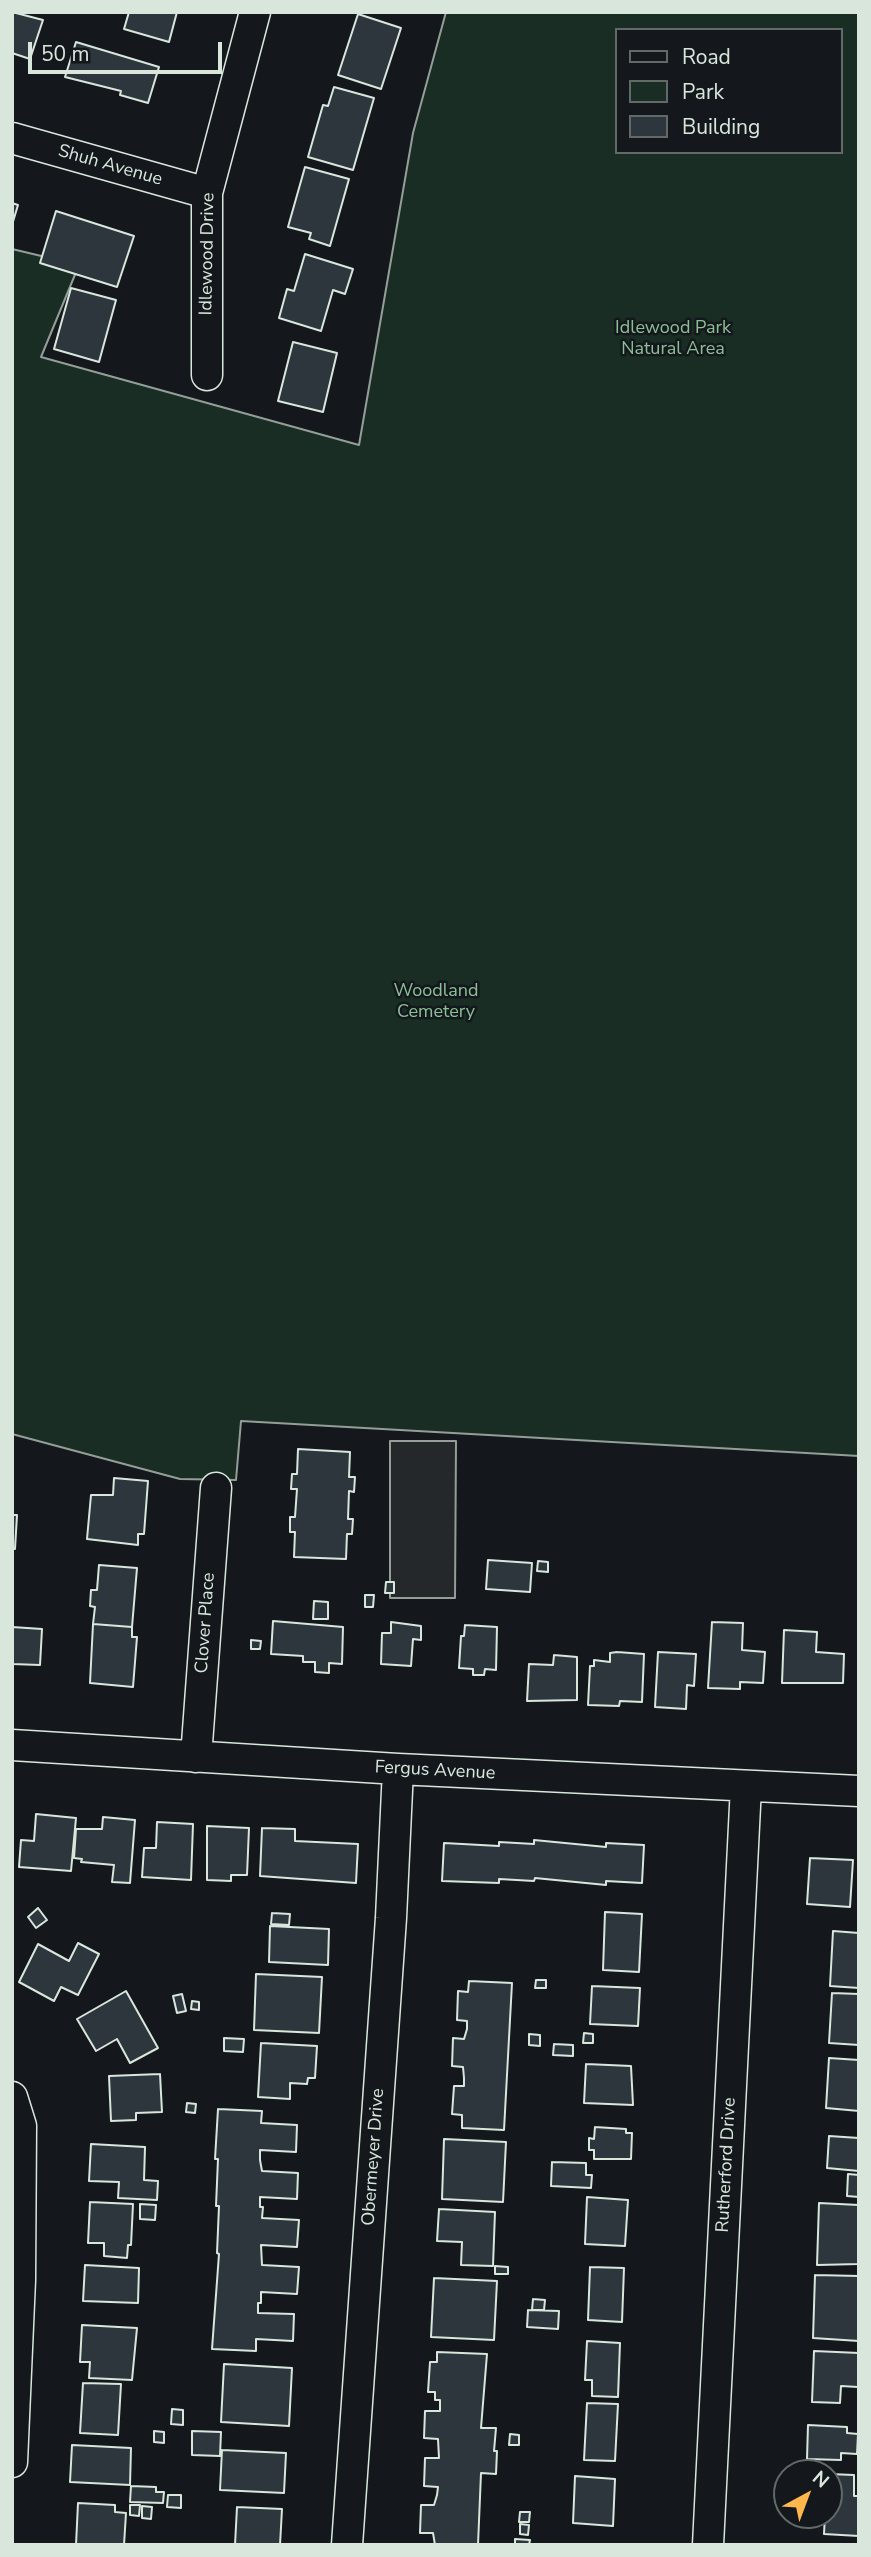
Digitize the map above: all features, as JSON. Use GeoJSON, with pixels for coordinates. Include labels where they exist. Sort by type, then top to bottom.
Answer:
{"type":"FeatureCollection","features":[{"type":"Feature","properties":{"kind":"street","name":"Idlewood Drive"},"geometry":{"type":"LineString","coordinates":[[206,375],[207,193],[255,12]]}},
{"type":"Feature","properties":{"kind":"street","name":"Shuh Avenue"},"geometry":{"type":"LineString","coordinates":[[12,138],[207,193]]}},
{"type":"Feature","properties":{"kind":"street","name":"Clover Place"},"geometry":{"type":"LineString","coordinates":[[196,1757],[216,1488]]}},
{"type":"Feature","properties":{"kind":"street","name":"Fergus Avenue"},"geometry":{"type":"LineString","coordinates":[[12,1745],[397,1769],[859,1791]]}},
{"type":"Feature","properties":{"kind":"street","name":"Obermeyer Drive"},"geometry":{"type":"LineString","coordinates":[[347,2545],[391,1918],[397,1769]]}},
{"type":"Feature","properties":{"kind":"street","name":"Rutherford Drive"},"geometry":{"type":"LineString","coordinates":[[708,2545],[746,1786]]}},
{"type":"Feature","properties":{"kind":"street"},"geometry":{"type":"LineString","coordinates":[[12,2097],[21,2126],[21,2139],[20,2280],[12,2462]]}},
{"type":"Feature","properties":{"kind":"green space","name":"Woodland Cemetery"},"geometry":{"type":"Polygon","coordinates":[[[446,12],[859,12],[859,1456],[241,1421],[236,1480],[180,1479],[12,1434],[12,249],[79,265],[41,357],[359,445],[413,133],[446,12]]]}},
{"type":"Feature","properties":{"kind":"shaded area"},"geometry":{"type":"Polygon","coordinates":[[[390,1441],[456,1441],[455,1598],[390,1598],[390,1441]]]}},
{"type":"Feature","properties":{"kind":"building"},"geometry":{"type":"Polygon","coordinates":[[[12,12],[43,20],[30,59],[12,53],[12,12]]]}},
{"type":"Feature","properties":{"kind":"building"},"geometry":{"type":"Polygon","coordinates":[[[129,12],[177,12],[169,42],[124,29],[129,12]]]}},
{"type":"Feature","properties":{"kind":"building"},"geometry":{"type":"Polygon","coordinates":[[[358,14],[401,28],[381,89],[338,75],[358,14]]]}},
{"type":"Feature","properties":{"kind":"building"},"geometry":{"type":"Polygon","coordinates":[[[76,42],[159,67],[148,103],[120,95],[121,91],[65,77],[76,42]]]}},
{"type":"Feature","properties":{"kind":"building"},"geometry":{"type":"Polygon","coordinates":[[[334,87],[374,98],[353,170],[308,157],[323,105],[328,106],[334,87]]]}},
{"type":"Feature","properties":{"kind":"building"},"geometry":{"type":"Polygon","coordinates":[[[305,167],[349,179],[330,246],[309,239],[311,233],[288,227],[305,167]]]}},
{"type":"Feature","properties":{"kind":"building"},"geometry":{"type":"Polygon","coordinates":[[[12,203],[18,205],[12,225],[12,203]]]}},
{"type":"Feature","properties":{"kind":"building"},"geometry":{"type":"Polygon","coordinates":[[[56,211],[134,236],[117,287],[40,263],[56,211]]]}},
{"type":"Feature","properties":{"kind":"building"},"geometry":{"type":"Polygon","coordinates":[[[305,254],[353,269],[345,294],[333,290],[321,331],[279,318],[287,289],[294,291],[305,254]]]}},
{"type":"Feature","properties":{"kind":"building"},"geometry":{"type":"Polygon","coordinates":[[[71,288],[116,300],[99,362],[54,349],[71,288]]]}},
{"type":"Feature","properties":{"kind":"building"},"geometry":{"type":"Polygon","coordinates":[[[293,342],[337,353],[323,412],[278,401],[293,342]]]}},
{"type":"Feature","properties":{"kind":"building"},"geometry":{"type":"Polygon","coordinates":[[[298,1449],[350,1452],[349,1477],[355,1477],[354,1492],[349,1491],[348,1519],[353,1519],[352,1534],[347,1534],[346,1559],[294,1557],[295,1532],[290,1532],[290,1517],[295,1517],[297,1489],[291,1489],[292,1474],[297,1474],[298,1449]]]}},
{"type":"Feature","properties":{"kind":"building"},"geometry":{"type":"Polygon","coordinates":[[[114,1478],[148,1481],[144,1534],[138,1534],[138,1545],[87,1539],[91,1495],[113,1495],[114,1478]]]}},
{"type":"Feature","properties":{"kind":"building"},"geometry":{"type":"Polygon","coordinates":[[[12,1515],[17,1515],[15,1549],[12,1549],[12,1515]]]}},
{"type":"Feature","properties":{"kind":"building"},"geometry":{"type":"Polygon","coordinates":[[[488,1560],[532,1563],[530,1592],[486,1589],[488,1560]]]}},
{"type":"Feature","properties":{"kind":"building"},"geometry":{"type":"Polygon","coordinates":[[[538,1561],[548,1562],[548,1572],[537,1571],[538,1561]]]}},
{"type":"Feature","properties":{"kind":"building"},"geometry":{"type":"Polygon","coordinates":[[[99,1565],[137,1568],[132,1627],[93,1624],[95,1607],[90,1606],[91,1590],[97,1590],[99,1565]]]}},
{"type":"Feature","properties":{"kind":"building"},"geometry":{"type":"Polygon","coordinates":[[[386,1582],[394,1582],[394,1593],[385,1593],[386,1582]]]}},
{"type":"Feature","properties":{"kind":"building"},"geometry":{"type":"Polygon","coordinates":[[[365,1595],[374,1595],[373,1607],[365,1607],[365,1595]]]}},
{"type":"Feature","properties":{"kind":"building"},"geometry":{"type":"Polygon","coordinates":[[[314,1601],[328,1602],[328,1619],[313,1619],[314,1601]]]}},
{"type":"Feature","properties":{"kind":"building"},"geometry":{"type":"Polygon","coordinates":[[[273,1621],[343,1627],[342,1664],[329,1663],[329,1673],[315,1672],[315,1662],[303,1662],[303,1656],[271,1654],[273,1621]]]}},
{"type":"Feature","properties":{"kind":"building"},"geometry":{"type":"Polygon","coordinates":[[[391,1622],[421,1626],[421,1640],[413,1639],[411,1666],[381,1664],[382,1633],[391,1633],[391,1622]]]}},
{"type":"Feature","properties":{"kind":"building"},"geometry":{"type":"Polygon","coordinates":[[[712,1622],[743,1623],[742,1650],[765,1652],[763,1683],[740,1682],[740,1689],[708,1688],[712,1622]]]}},
{"type":"Feature","properties":{"kind":"building"},"geometry":{"type":"Polygon","coordinates":[[[93,1624],[132,1627],[132,1637],[137,1637],[133,1687],[90,1683],[93,1624]]]}},
{"type":"Feature","properties":{"kind":"building"},"geometry":{"type":"Polygon","coordinates":[[[465,1625],[497,1627],[496,1670],[485,1669],[484,1675],[473,1675],[473,1669],[459,1668],[461,1636],[464,1636],[465,1625]]]}},
{"type":"Feature","properties":{"kind":"building"},"geometry":{"type":"Polygon","coordinates":[[[12,1627],[42,1629],[40,1665],[12,1664],[12,1627]]]}},
{"type":"Feature","properties":{"kind":"building"},"geometry":{"type":"Polygon","coordinates":[[[784,1630],[817,1632],[816,1652],[844,1654],[843,1683],[782,1683],[784,1630]]]}},
{"type":"Feature","properties":{"kind":"building"},"geometry":{"type":"Polygon","coordinates":[[[251,1640],[261,1641],[260,1649],[251,1649],[251,1640]]]}},
{"type":"Feature","properties":{"kind":"building"},"geometry":{"type":"Polygon","coordinates":[[[658,1652],[696,1654],[694,1686],[687,1685],[686,1709],[655,1707],[658,1652]]]}},
{"type":"Feature","properties":{"kind":"building"},"geometry":{"type":"Polygon","coordinates":[[[610,1653],[644,1654],[642,1702],[620,1701],[619,1706],[588,1705],[590,1666],[594,1666],[594,1660],[610,1662],[610,1653]]]}},
{"type":"Feature","properties":{"kind":"building"},"geometry":{"type":"Polygon","coordinates":[[[554,1655],[577,1657],[577,1700],[527,1701],[529,1664],[553,1665],[554,1655]]]}},
{"type":"Feature","properties":{"kind":"building"},"geometry":{"type":"Polygon","coordinates":[[[36,1814],[76,1818],[71,1871],[19,1867],[21,1840],[34,1841],[36,1814]]]}},
{"type":"Feature","properties":{"kind":"building"},"geometry":{"type":"Polygon","coordinates":[[[103,1817],[135,1820],[130,1883],[112,1882],[114,1865],[81,1862],[82,1859],[74,1858],[76,1829],[102,1829],[103,1817]]]}},
{"type":"Feature","properties":{"kind":"building"},"geometry":{"type":"Polygon","coordinates":[[[157,1822],[193,1824],[191,1880],[142,1877],[144,1848],[156,1848],[157,1822]]]}},
{"type":"Feature","properties":{"kind":"building"},"geometry":{"type":"Polygon","coordinates":[[[207,1826],[249,1828],[247,1875],[231,1875],[231,1881],[207,1880],[207,1826]]]}},
{"type":"Feature","properties":{"kind":"building"},"geometry":{"type":"Polygon","coordinates":[[[262,1828],[295,1829],[295,1841],[358,1844],[356,1883],[260,1876],[262,1828]]]}},
{"type":"Feature","properties":{"kind":"building"},"geometry":{"type":"Polygon","coordinates":[[[534,1840],[606,1847],[606,1843],[644,1845],[642,1883],[606,1881],[606,1885],[535,1878],[534,1881],[499,1879],[499,1883],[442,1881],[444,1843],[499,1846],[499,1842],[534,1844],[534,1840]]]}},
{"type":"Feature","properties":{"kind":"building"},"geometry":{"type":"Polygon","coordinates":[[[810,1858],[853,1860],[850,1907],[807,1904],[810,1858]]]}},
{"type":"Feature","properties":{"kind":"building"},"geometry":{"type":"Polygon","coordinates":[[[38,1908],[47,1920],[36,1928],[28,1917],[38,1908]]]}},
{"type":"Feature","properties":{"kind":"building"},"geometry":{"type":"Polygon","coordinates":[[[605,1912],[642,1914],[639,1972],[603,1970],[605,1912]]]}},
{"type":"Feature","properties":{"kind":"building"},"geometry":{"type":"Polygon","coordinates":[[[272,1913],[290,1914],[289,1925],[271,1924],[272,1913]]]}},
{"type":"Feature","properties":{"kind":"building"},"geometry":{"type":"Polygon","coordinates":[[[270,1926],[329,1929],[328,1965],[269,1962],[270,1926]]]}},
{"type":"Feature","properties":{"kind":"building"},"geometry":{"type":"Polygon","coordinates":[[[833,1931],[859,1933],[859,1988],[830,1986],[833,1931]]]}},
{"type":"Feature","properties":{"kind":"building"},"geometry":{"type":"Polygon","coordinates":[[[78,1943],[99,1954],[78,1995],[61,1987],[54,2001],[19,1982],[38,1944],[69,1961],[78,1943]]]}},
{"type":"Feature","properties":{"kind":"building"},"geometry":{"type":"Polygon","coordinates":[[[256,1974],[322,1977],[319,2033],[254,2030],[256,1974]]]}},
{"type":"Feature","properties":{"kind":"building"},"geometry":{"type":"Polygon","coordinates":[[[536,1980],[546,1980],[546,1988],[535,1988],[536,1980]]]}},
{"type":"Feature","properties":{"kind":"building"},"geometry":{"type":"Polygon","coordinates":[[[469,1981],[512,1983],[504,2130],[462,2128],[462,2115],[452,2114],[454,2086],[464,2086],[463,2067],[452,2066],[453,2038],[464,2039],[467,2029],[467,2021],[457,2020],[458,1991],[468,1992],[469,1981]]]}},
{"type":"Feature","properties":{"kind":"building"},"geometry":{"type":"Polygon","coordinates":[[[592,1986],[640,1988],[638,2026],[590,2024],[592,1986]]]}},
{"type":"Feature","properties":{"kind":"building"},"geometry":{"type":"Polygon","coordinates":[[[126,1991],[158,2048],[130,2063],[117,2039],[96,2051],[77,2019],[126,1991]]]}},
{"type":"Feature","properties":{"kind":"building"},"geometry":{"type":"Polygon","coordinates":[[[832,1993],[859,1994],[859,2045],[829,2043],[832,1993]]]}},
{"type":"Feature","properties":{"kind":"building"},"geometry":{"type":"Polygon","coordinates":[[[182,1994],[186,2011],[177,2013],[173,1996],[182,1994]]]}},
{"type":"Feature","properties":{"kind":"building"},"geometry":{"type":"Polygon","coordinates":[[[192,2001],[199,2002],[199,2010],[191,2009],[192,2001]]]}},
{"type":"Feature","properties":{"kind":"building"},"geometry":{"type":"Polygon","coordinates":[[[584,2033],[593,2034],[593,2043],[583,2043],[584,2033]]]}},
{"type":"Feature","properties":{"kind":"building"},"geometry":{"type":"Polygon","coordinates":[[[529,2034],[540,2035],[540,2046],[529,2045],[529,2034]]]}},
{"type":"Feature","properties":{"kind":"building"},"geometry":{"type":"Polygon","coordinates":[[[224,2038],[244,2039],[243,2052],[224,2051],[224,2038]]]}},
{"type":"Feature","properties":{"kind":"building"},"geometry":{"type":"Polygon","coordinates":[[[261,2043],[317,2046],[315,2078],[308,2078],[307,2084],[290,2083],[290,2099],[258,2097],[261,2043]]]}},
{"type":"Feature","properties":{"kind":"building"},"geometry":{"type":"Polygon","coordinates":[[[554,2044],[573,2045],[573,2056],[553,2055],[554,2044]]]}},
{"type":"Feature","properties":{"kind":"building"},"geometry":{"type":"Polygon","coordinates":[[[829,2058],[859,2060],[859,2111],[826,2108],[829,2058]]]}},
{"type":"Feature","properties":{"kind":"building"},"geometry":{"type":"Polygon","coordinates":[[[586,2064],[631,2066],[633,2105],[584,2103],[586,2064]]]}},
{"type":"Feature","properties":{"kind":"building"},"geometry":{"type":"Polygon","coordinates":[[[160,2074],[162,2112],[136,2113],[136,2120],[111,2121],[109,2076],[160,2074]]]}},
{"type":"Feature","properties":{"kind":"building"},"geometry":{"type":"Polygon","coordinates":[[[187,2103],[196,2104],[195,2113],[186,2112],[187,2103]]]}},
{"type":"Feature","properties":{"kind":"building"},"geometry":{"type":"Polygon","coordinates":[[[218,2109],[262,2111],[261,2123],[297,2125],[296,2152],[260,2150],[262,2171],[298,2173],[297,2199],[260,2197],[262,2218],[299,2220],[297,2247],[261,2245],[262,2265],[299,2267],[297,2294],[261,2292],[261,2303],[258,2303],[258,2313],[294,2314],[293,2341],[256,2339],[256,2351],[212,2349],[219,2254],[219,2206],[216,2206],[218,2159],[215,2159],[218,2109]]]}},
{"type":"Feature","properties":{"kind":"building"},"geometry":{"type":"Polygon","coordinates":[[[595,2127],[626,2129],[626,2133],[632,2133],[631,2159],[594,2159],[594,2150],[589,2150],[589,2138],[594,2139],[595,2127]]]}},
{"type":"Feature","properties":{"kind":"building"},"geometry":{"type":"Polygon","coordinates":[[[829,2136],[859,2138],[859,2171],[827,2168],[829,2136]]]}},
{"type":"Feature","properties":{"kind":"building"},"geometry":{"type":"Polygon","coordinates":[[[444,2139],[506,2142],[503,2202],[442,2199],[444,2139]]]}},
{"type":"Feature","properties":{"kind":"building"},"geometry":{"type":"Polygon","coordinates":[[[91,2144],[145,2147],[144,2180],[158,2181],[157,2200],[118,2198],[119,2182],[89,2181],[91,2144]]]}},
{"type":"Feature","properties":{"kind":"building"},"geometry":{"type":"Polygon","coordinates":[[[552,2162],[586,2163],[586,2175],[592,2175],[591,2188],[551,2186],[552,2162]]]}},
{"type":"Feature","properties":{"kind":"building"},"geometry":{"type":"Polygon","coordinates":[[[848,2174],[859,2175],[859,2197],[847,2196],[848,2174]]]}},
{"type":"Feature","properties":{"kind":"building"},"geometry":{"type":"Polygon","coordinates":[[[587,2197],[628,2200],[625,2246],[585,2244],[587,2197]]]}},
{"type":"Feature","properties":{"kind":"building"},"geometry":{"type":"Polygon","coordinates":[[[90,2202],[133,2204],[131,2245],[128,2245],[127,2258],[104,2256],[104,2243],[88,2243],[90,2202]]]}},
{"type":"Feature","properties":{"kind":"building"},"geometry":{"type":"Polygon","coordinates":[[[819,2203],[859,2205],[859,2264],[817,2265],[819,2203]]]}},
{"type":"Feature","properties":{"kind":"building"},"geometry":{"type":"Polygon","coordinates":[[[140,2204],[156,2205],[155,2220],[140,2219],[140,2204]]]}},
{"type":"Feature","properties":{"kind":"building"},"geometry":{"type":"Polygon","coordinates":[[[439,2209],[495,2212],[493,2266],[461,2265],[462,2242],[437,2241],[439,2209]]]}},
{"type":"Feature","properties":{"kind":"building"},"geometry":{"type":"Polygon","coordinates":[[[85,2265],[139,2268],[138,2303],[83,2301],[85,2265]]]}},
{"type":"Feature","properties":{"kind":"building"},"geometry":{"type":"Polygon","coordinates":[[[495,2266],[508,2267],[508,2274],[495,2274],[495,2266]]]}},
{"type":"Feature","properties":{"kind":"building"},"geometry":{"type":"Polygon","coordinates":[[[590,2267],[624,2268],[622,2322],[588,2320],[590,2267]]]}},
{"type":"Feature","properties":{"kind":"building"},"geometry":{"type":"Polygon","coordinates":[[[815,2275],[859,2276],[859,2341],[813,2338],[815,2275]]]}},
{"type":"Feature","properties":{"kind":"building"},"geometry":{"type":"Polygon","coordinates":[[[434,2278],[497,2281],[494,2340],[431,2337],[434,2278]]]}},
{"type":"Feature","properties":{"kind":"building"},"geometry":{"type":"Polygon","coordinates":[[[533,2299],[545,2300],[544,2310],[532,2310],[533,2299]]]}},
{"type":"Feature","properties":{"kind":"building"},"geometry":{"type":"Polygon","coordinates":[[[528,2310],[559,2311],[558,2329],[527,2327],[528,2310]]]}},
{"type":"Feature","properties":{"kind":"building"},"geometry":{"type":"Polygon","coordinates":[[[82,2325],[137,2328],[132,2380],[89,2378],[90,2362],[80,2362],[82,2325]]]}},
{"type":"Feature","properties":{"kind":"building"},"geometry":{"type":"Polygon","coordinates":[[[587,2341],[620,2343],[618,2397],[592,2396],[592,2380],[585,2380],[587,2341]]]}},
{"type":"Feature","properties":{"kind":"building"},"geometry":{"type":"Polygon","coordinates":[[[814,2351],[859,2353],[858,2387],[841,2386],[840,2403],[812,2402],[814,2351]]]}},
{"type":"Feature","properties":{"kind":"building"},"geometry":{"type":"Polygon","coordinates":[[[437,2352],[487,2354],[481,2428],[496,2428],[496,2474],[481,2473],[478,2545],[435,2545],[433,2533],[420,2533],[421,2505],[434,2505],[438,2487],[424,2486],[425,2458],[439,2458],[438,2439],[424,2438],[425,2411],[440,2411],[440,2400],[435,2400],[435,2392],[428,2392],[430,2362],[437,2362],[437,2352]]]}},
{"type":"Feature","properties":{"kind":"building"},"geometry":{"type":"Polygon","coordinates":[[[224,2364],[292,2368],[289,2426],[221,2422],[224,2364]]]}},
{"type":"Feature","properties":{"kind":"building"},"geometry":{"type":"Polygon","coordinates":[[[83,2383],[121,2384],[118,2435],[80,2433],[83,2383]]]}},
{"type":"Feature","properties":{"kind":"building"},"geometry":{"type":"Polygon","coordinates":[[[587,2403],[618,2404],[615,2461],[584,2460],[587,2403]]]}},
{"type":"Feature","properties":{"kind":"building"},"geometry":{"type":"Polygon","coordinates":[[[172,2409],[183,2410],[183,2425],[171,2424],[172,2409]]]}},
{"type":"Feature","properties":{"kind":"building"},"geometry":{"type":"Polygon","coordinates":[[[808,2425],[847,2427],[847,2433],[858,2434],[857,2454],[841,2453],[841,2459],[807,2459],[808,2425]]]}},
{"type":"Feature","properties":{"kind":"building"},"geometry":{"type":"Polygon","coordinates":[[[154,2431],[164,2432],[164,2443],[154,2442],[154,2431]]]}},
{"type":"Feature","properties":{"kind":"building"},"geometry":{"type":"Polygon","coordinates":[[[192,2431],[221,2432],[220,2456],[192,2455],[192,2431]]]}},
{"type":"Feature","properties":{"kind":"building"},"geometry":{"type":"Polygon","coordinates":[[[510,2434],[519,2435],[519,2445],[509,2445],[510,2434]]]}},
{"type":"Feature","properties":{"kind":"building"},"geometry":{"type":"Polygon","coordinates":[[[72,2445],[131,2448],[130,2485],[70,2482],[72,2445]]]}},
{"type":"Feature","properties":{"kind":"building"},"geometry":{"type":"Polygon","coordinates":[[[222,2450],[286,2453],[284,2493],[220,2490],[222,2450]]]}},
{"type":"Feature","properties":{"kind":"building"},"geometry":{"type":"Polygon","coordinates":[[[843,2475],[854,2475],[854,2496],[859,2496],[859,2536],[824,2534],[824,2529],[843,2529],[843,2475]]]}},
{"type":"Feature","properties":{"kind":"building"},"geometry":{"type":"Polygon","coordinates":[[[575,2476],[615,2479],[613,2526],[573,2523],[575,2476]]]}},
{"type":"Feature","properties":{"kind":"building"},"geometry":{"type":"Polygon","coordinates":[[[131,2486],[156,2487],[156,2492],[164,2492],[163,2503],[130,2502],[131,2486]]]}},
{"type":"Feature","properties":{"kind":"building"},"geometry":{"type":"Polygon","coordinates":[[[168,2495],[181,2495],[181,2508],[167,2507],[168,2495]]]}},
{"type":"Feature","properties":{"kind":"building"},"geometry":{"type":"Polygon","coordinates":[[[78,2503],[115,2505],[115,2512],[126,2513],[124,2545],[76,2545],[78,2503]]]}},
{"type":"Feature","properties":{"kind":"building"},"geometry":{"type":"Polygon","coordinates":[[[130,2505],[140,2505],[139,2516],[130,2515],[130,2505]]]}},
{"type":"Feature","properties":{"kind":"building"},"geometry":{"type":"Polygon","coordinates":[[[142,2506],[152,2507],[151,2519],[142,2518],[142,2506]]]}},
{"type":"Feature","properties":{"kind":"building"},"geometry":{"type":"Polygon","coordinates":[[[237,2507],[282,2509],[280,2545],[235,2545],[237,2507]]]}},
{"type":"Feature","properties":{"kind":"building"},"geometry":{"type":"Polygon","coordinates":[[[520,2512],[530,2512],[529,2522],[519,2522],[520,2512]]]}},
{"type":"Feature","properties":{"kind":"building"},"geometry":{"type":"Polygon","coordinates":[[[520,2524],[529,2525],[528,2535],[520,2534],[520,2524]]]}},
{"type":"Feature","properties":{"kind":"building"},"geometry":{"type":"Polygon","coordinates":[[[515,2539],[530,2540],[529,2545],[515,2545],[515,2539]]]}},
{"type":"Feature","properties":{"kind":"park label","name":"Idlewood Park Natural Area"},"geometry":{"type":"Point","coordinates":[673,339]}}]}
